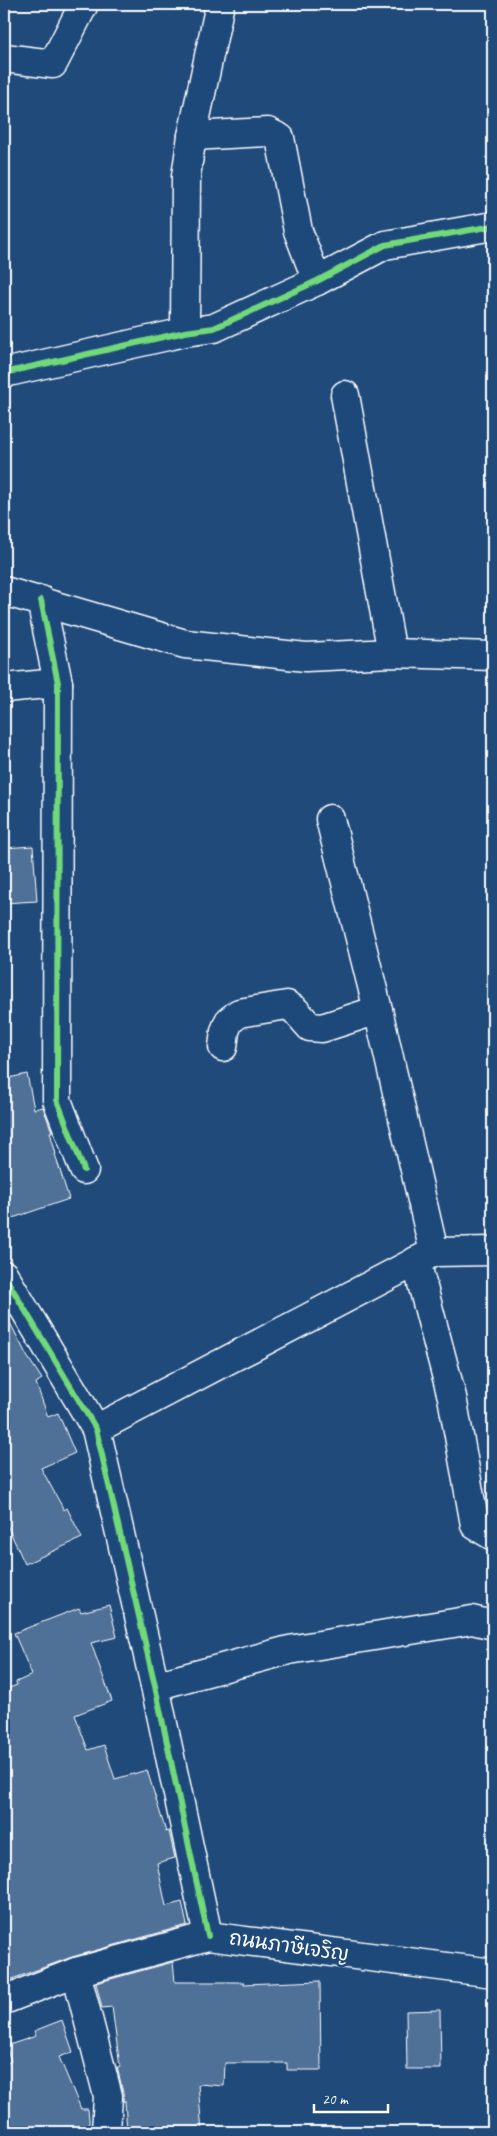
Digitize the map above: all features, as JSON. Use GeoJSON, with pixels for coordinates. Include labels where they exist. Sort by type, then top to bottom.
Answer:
{"type":"FeatureCollection","features":[{"type":"Feature","properties":{"kind":"street"},"geometry":{"type":"LineString","coordinates":[[4,58],[53,64],[84,4]]}},
{"type":"Feature","properties":{"kind":"street"},"geometry":{"type":"LineString","coordinates":[[185,332],[186,176],[192,136],[220,4]]}},
{"type":"Feature","properties":{"kind":"street"},"geometry":{"type":"LineString","coordinates":[[192,136],[268,132],[280,138],[298,231],[317,281]]}},
{"type":"Feature","properties":{"kind":"street"},"geometry":{"type":"LineString","coordinates":[[4,373],[185,332],[214,328],[317,281],[385,245],[493,226]]}},
{"type":"Feature","properties":{"kind":"street"},"geometry":{"type":"LineString","coordinates":[[345,395],[392,653]]}},
{"type":"Feature","properties":{"kind":"street"},"geometry":{"type":"LineString","coordinates":[[4,591],[41,600],[185,644],[306,657],[392,653],[493,656]]}},
{"type":"Feature","properties":{"kind":"street"},"geometry":{"type":"LineString","coordinates":[[41,600],[58,683],[57,1100],[84,1170]]}},
{"type":"Feature","properties":{"kind":"street"},"geometry":{"type":"LineString","coordinates":[[4,688],[58,683]]}},
{"type":"Feature","properties":{"kind":"street"},"geometry":{"type":"LineString","coordinates":[[330,820],[378,1010],[475,1525],[493,1536]]}},
{"type":"Feature","properties":{"kind":"street"},"geometry":{"type":"LineString","coordinates":[[223,1047],[225,1031],[229,1021],[239,1013],[287,1005],[295,1010],[310,1027],[322,1028],[378,1010]]}},
{"type":"Feature","properties":{"kind":"street"},"geometry":{"type":"LineString","coordinates":[[96,1429],[425,1257],[493,1251]]}},
{"type":"Feature","properties":{"kind":"street"},"geometry":{"type":"LineString","coordinates":[[4,1275],[96,1429],[155,1686],[208,1936]]}},
{"type":"Feature","properties":{"kind":"street"},"geometry":{"type":"LineString","coordinates":[[155,1686],[289,1650],[472,1620],[493,1625]]}},
{"type":"Feature","properties":{"kind":"street","name":"ถนนภาษีเจริญ"},"geometry":{"type":"LineString","coordinates":[[4,2000],[76,1972],[208,1936],[493,1974]]}},
{"type":"Feature","properties":{"kind":"street"},"geometry":{"type":"LineString","coordinates":[[76,1972],[108,2096],[106,2132]]}},
{"type":"Feature","properties":{"kind":"building"},"geometry":{"type":"Polygon","coordinates":[[[33,846],[37,901],[4,903],[4,848],[33,846]]]}},
{"type":"Feature","properties":{"kind":"building"},"geometry":{"type":"Polygon","coordinates":[[[27,1074],[34,1109],[43,1107],[52,1132],[50,1132],[55,1154],[69,1199],[4,1221],[4,1079],[27,1074]]]}},
{"type":"Feature","properties":{"kind":"building"},"geometry":{"type":"Polygon","coordinates":[[[4,1311],[27,1356],[42,1379],[36,1383],[48,1417],[58,1413],[75,1453],[41,1468],[64,1510],[67,1508],[82,1538],[25,1564],[4,1519],[4,1311]]]}},
{"type":"Feature","properties":{"kind":"building"},"geometry":{"type":"Polygon","coordinates":[[[109,1605],[117,1637],[91,1643],[112,1701],[75,1715],[88,1750],[104,1745],[115,1779],[147,1770],[166,1832],[169,1831],[175,1858],[157,1863],[166,1906],[182,1902],[187,1925],[72,1957],[4,1982],[4,1690],[17,1685],[16,1682],[32,1675],[14,1633],[79,1608],[81,1612],[109,1605]]]}},
{"type":"Feature","properties":{"kind":"building"},"geometry":{"type":"Polygon","coordinates":[[[173,1962],[175,1982],[244,1982],[244,1984],[320,1981],[321,2070],[287,2070],[287,2063],[225,2063],[224,2086],[198,2084],[202,2132],[127,2132],[125,2101],[123,2101],[123,2092],[117,2067],[120,2067],[112,2007],[102,2008],[96,1983],[173,1962]]]}},
{"type":"Feature","properties":{"kind":"building"},"geometry":{"type":"Polygon","coordinates":[[[440,2010],[441,2069],[407,2069],[406,2011],[440,2010]]]}},
{"type":"Feature","properties":{"kind":"building"},"geometry":{"type":"Polygon","coordinates":[[[62,2020],[73,2052],[59,2057],[81,2109],[88,2109],[90,2131],[4,2132],[4,2065],[11,2061],[6,2046],[36,2036],[34,2031],[62,2020]]]}},
{"type":"Feature","properties":{"kind":"cycle path"},"geometry":{"type":"LineString","coordinates":[[4,373],[185,332],[214,328],[317,281],[385,245],[493,226]]}},
{"type":"Feature","properties":{"kind":"cycle path"},"geometry":{"type":"LineString","coordinates":[[41,600],[58,683],[57,1100],[84,1170]]}},
{"type":"Feature","properties":{"kind":"cycle path"},"geometry":{"type":"LineString","coordinates":[[4,1275],[96,1429],[155,1686],[208,1936]]}}]}
